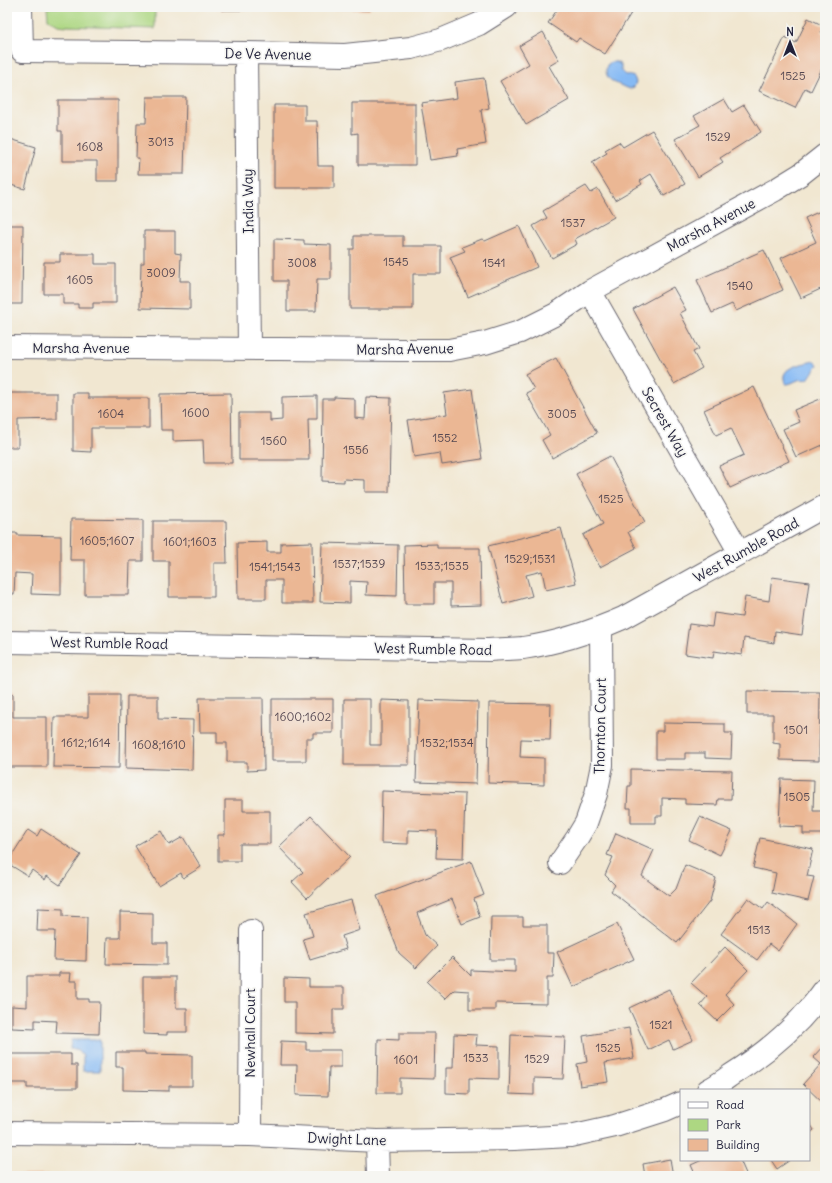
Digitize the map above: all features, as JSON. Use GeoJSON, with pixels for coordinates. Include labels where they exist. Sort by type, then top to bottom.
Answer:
{"type":"FeatureCollection","features":[{"type":"Feature","properties":{"kind":"street","name":"De Ve Avenue"},"geometry":{"type":"LineString","coordinates":[[21,7],[22,51],[345,55],[411,48],[441,40],[479,24],[506,7]]}},
{"type":"Feature","properties":{"kind":"street","name":"India Way"},"geometry":{"type":"LineString","coordinates":[[246,53],[249,349]]}},
{"type":"Feature","properties":{"kind":"street","name":"Marsha Avenue"},"geometry":{"type":"LineString","coordinates":[[7,347],[449,350],[485,344],[520,332],[556,314],[590,291],[775,190],[801,174],[825,156]]}},
{"type":"Feature","properties":{"kind":"street","name":"Secrest Way"},"geometry":{"type":"LineString","coordinates":[[590,291],[740,553]]}},
{"type":"Feature","properties":{"kind":"street","name":"West Rumble Road"},"geometry":{"type":"LineString","coordinates":[[7,642],[488,650],[522,648],[571,638],[601,628],[623,618],[825,506]]}},
{"type":"Feature","properties":{"kind":"street","name":"Thornton Court"},"geometry":{"type":"LineString","coordinates":[[560,863],[586,823],[596,794],[602,765],[601,628]]}},
{"type":"Feature","properties":{"kind":"street","name":"Newhall Court"},"geometry":{"type":"LineString","coordinates":[[250,1135],[251,931]]}},
{"type":"Feature","properties":{"kind":"street"},"geometry":{"type":"LineString","coordinates":[[710,1089],[745,1067],[781,1038],[817,1001],[825,990]]}},
{"type":"Feature","properties":{"kind":"street","name":"Dwight Lane"},"geometry":{"type":"LineString","coordinates":[[7,1133],[250,1135],[377,1140],[514,1139],[570,1136],[622,1124],[680,1103]]}},
{"type":"Feature","properties":{"kind":"street"},"geometry":{"type":"LineString","coordinates":[[377,1140],[378,1176]]}},
{"type":"Feature","properties":{"kind":"green space"},"geometry":{"type":"Polygon","coordinates":[[[47,7],[155,7],[155,29],[58,25],[48,19],[47,7]]]}},
{"type":"Feature","properties":{"kind":"water"},"geometry":{"type":"Polygon","coordinates":[[[611,62],[617,62],[621,65],[621,71],[624,74],[634,77],[636,82],[634,87],[630,89],[612,81],[609,78],[606,70],[607,65],[611,62]]]}},
{"type":"Feature","properties":{"kind":"water"},"geometry":{"type":"Polygon","coordinates":[[[814,361],[818,365],[808,379],[786,384],[784,378],[788,370],[792,367],[814,361]]]}},
{"type":"Feature","properties":{"kind":"water"},"geometry":{"type":"Polygon","coordinates":[[[71,1040],[100,1040],[100,1071],[83,1071],[83,1055],[80,1054],[77,1049],[70,1049],[71,1040]]]}},
{"type":"Feature","properties":{"kind":"building"},"geometry":{"type":"Polygon","coordinates":[[[221,7],[248,7],[248,10],[221,10],[221,7]]]}},
{"type":"Feature","properties":{"kind":"building"},"geometry":{"type":"Polygon","coordinates":[[[294,7],[370,7],[370,10],[294,9],[294,7]]]}},
{"type":"Feature","properties":{"kind":"building"},"geometry":{"type":"Polygon","coordinates":[[[559,7],[635,7],[605,54],[579,38],[576,42],[548,23],[559,7]]]}},
{"type":"Feature","properties":{"kind":"building"},"geometry":{"type":"Polygon","coordinates":[[[808,18],[824,26],[821,32],[825,34],[825,62],[811,91],[805,88],[795,108],[759,91],[785,37],[796,43],[808,18]]]}},
{"type":"Feature","properties":{"kind":"building"},"geometry":{"type":"Polygon","coordinates":[[[543,32],[559,60],[549,66],[569,100],[526,125],[500,81],[529,64],[519,46],[543,32]]]}},
{"type":"Feature","properties":{"kind":"building"},"geometry":{"type":"Polygon","coordinates":[[[484,78],[489,108],[481,110],[486,144],[457,149],[458,156],[430,160],[421,103],[457,98],[455,82],[484,78]]]}},
{"type":"Feature","properties":{"kind":"building"},"geometry":{"type":"Polygon","coordinates":[[[147,97],[186,97],[184,174],[138,174],[139,158],[136,158],[137,123],[146,123],[147,97]]]}},
{"type":"Feature","properties":{"kind":"building"},"geometry":{"type":"Polygon","coordinates":[[[724,99],[732,112],[744,105],[761,132],[720,158],[723,162],[698,177],[675,139],[700,125],[694,116],[724,99]]]}},
{"type":"Feature","properties":{"kind":"building"},"geometry":{"type":"Polygon","coordinates":[[[58,100],[118,100],[118,181],[97,181],[97,161],[62,161],[62,131],[58,131],[58,100]]]}},
{"type":"Feature","properties":{"kind":"building"},"geometry":{"type":"Polygon","coordinates":[[[352,103],[415,103],[415,165],[358,165],[358,133],[352,134],[352,103]]]}},
{"type":"Feature","properties":{"kind":"building"},"geometry":{"type":"Polygon","coordinates":[[[274,105],[305,105],[305,121],[317,121],[318,166],[334,166],[334,188],[274,188],[274,105]]]}},
{"type":"Feature","properties":{"kind":"building"},"geometry":{"type":"Polygon","coordinates":[[[652,130],[685,184],[664,196],[651,174],[640,181],[642,184],[615,200],[592,162],[607,153],[605,150],[619,142],[623,147],[652,130]]]}},
{"type":"Feature","properties":{"kind":"building"},"geometry":{"type":"Polygon","coordinates":[[[7,138],[36,147],[25,189],[7,184],[7,138]]]}},
{"type":"Feature","properties":{"kind":"building"},"geometry":{"type":"Polygon","coordinates":[[[586,186],[591,193],[598,189],[614,217],[575,239],[577,244],[552,258],[533,226],[547,218],[543,211],[586,186]]]}},
{"type":"Feature","properties":{"kind":"building"},"geometry":{"type":"Polygon","coordinates":[[[825,209],[825,287],[801,298],[781,258],[816,242],[805,218],[825,209]]]}},
{"type":"Feature","properties":{"kind":"building"},"geometry":{"type":"Polygon","coordinates":[[[7,225],[23,225],[22,304],[7,304],[7,225]]]}},
{"type":"Feature","properties":{"kind":"building"},"geometry":{"type":"Polygon","coordinates":[[[519,226],[537,267],[468,297],[450,257],[465,251],[462,247],[482,239],[485,241],[519,226]]]}},
{"type":"Feature","properties":{"kind":"building"},"geometry":{"type":"Polygon","coordinates":[[[144,231],[175,231],[175,253],[181,254],[180,281],[190,281],[190,309],[140,308],[141,263],[144,263],[144,231]]]}},
{"type":"Feature","properties":{"kind":"building"},"geometry":{"type":"Polygon","coordinates":[[[354,236],[403,236],[403,246],[441,246],[441,274],[413,274],[413,309],[350,309],[350,249],[354,249],[354,236]]]}},
{"type":"Feature","properties":{"kind":"building"},"geometry":{"type":"Polygon","coordinates":[[[274,239],[304,240],[304,244],[331,245],[331,279],[317,279],[316,311],[287,311],[287,281],[274,281],[274,239]]]}},
{"type":"Feature","properties":{"kind":"building"},"geometry":{"type":"Polygon","coordinates":[[[764,250],[783,290],[736,311],[732,304],[712,313],[697,280],[764,250]]]}},
{"type":"Feature","properties":{"kind":"building"},"geometry":{"type":"Polygon","coordinates":[[[60,254],[95,254],[95,264],[116,264],[116,303],[93,303],[93,308],[78,308],[78,304],[63,304],[63,294],[44,294],[44,262],[60,262],[60,254]]]}},
{"type":"Feature","properties":{"kind":"building"},"geometry":{"type":"Polygon","coordinates":[[[673,287],[686,310],[680,313],[699,349],[693,352],[702,368],[674,384],[633,309],[673,287]]]}},
{"type":"Feature","properties":{"kind":"building"},"geometry":{"type":"Polygon","coordinates":[[[556,358],[597,433],[552,458],[542,440],[550,435],[526,393],[534,389],[525,374],[556,358]]]}},
{"type":"Feature","properties":{"kind":"building"},"geometry":{"type":"Polygon","coordinates":[[[754,387],[789,461],[730,488],[719,466],[744,455],[731,428],[716,435],[704,410],[754,387]]]}},
{"type":"Feature","properties":{"kind":"building"},"geometry":{"type":"Polygon","coordinates":[[[472,389],[482,459],[442,465],[440,453],[414,457],[408,420],[447,414],[444,393],[472,389]]]}},
{"type":"Feature","properties":{"kind":"building"},"geometry":{"type":"Polygon","coordinates":[[[7,393],[57,393],[57,419],[18,420],[18,447],[7,447],[7,393]]]}},
{"type":"Feature","properties":{"kind":"building"},"geometry":{"type":"Polygon","coordinates":[[[73,393],[88,393],[88,398],[149,398],[149,428],[91,428],[91,452],[73,451],[73,393]]]}},
{"type":"Feature","properties":{"kind":"building"},"geometry":{"type":"Polygon","coordinates":[[[231,393],[232,463],[204,463],[203,440],[173,441],[173,430],[161,430],[160,394],[231,393]]]}},
{"type":"Feature","properties":{"kind":"building"},"geometry":{"type":"Polygon","coordinates":[[[317,396],[317,419],[308,419],[309,460],[239,460],[239,413],[270,413],[270,421],[282,420],[282,397],[317,396]]]}},
{"type":"Feature","properties":{"kind":"building"},"geometry":{"type":"Polygon","coordinates":[[[334,397],[353,398],[353,400],[355,400],[355,418],[365,419],[366,397],[391,398],[389,492],[365,492],[365,480],[344,479],[344,482],[322,481],[323,399],[334,399],[334,397]]]}},
{"type":"Feature","properties":{"kind":"building"},"geometry":{"type":"Polygon","coordinates":[[[825,397],[825,444],[796,457],[783,429],[799,422],[794,410],[825,397]]]}},
{"type":"Feature","properties":{"kind":"building"},"geometry":{"type":"Polygon","coordinates":[[[610,456],[645,522],[628,532],[636,548],[600,567],[583,535],[603,524],[576,474],[610,456]]]}},
{"type":"Feature","properties":{"kind":"building"},"geometry":{"type":"Polygon","coordinates":[[[71,519],[143,520],[143,561],[130,561],[129,595],[85,595],[85,560],[70,560],[71,519]]]}},
{"type":"Feature","properties":{"kind":"building"},"geometry":{"type":"Polygon","coordinates":[[[153,521],[226,521],[227,563],[214,563],[214,597],[169,597],[169,561],[153,561],[153,521]]]}},
{"type":"Feature","properties":{"kind":"building"},"geometry":{"type":"Polygon","coordinates":[[[561,528],[576,583],[546,590],[542,571],[526,575],[532,596],[503,604],[488,546],[561,528]]]}},
{"type":"Feature","properties":{"kind":"building"},"geometry":{"type":"Polygon","coordinates":[[[7,533],[17,533],[17,535],[61,536],[61,595],[31,594],[32,574],[15,573],[14,594],[7,594],[7,533]]]}},
{"type":"Feature","properties":{"kind":"building"},"geometry":{"type":"Polygon","coordinates":[[[267,542],[267,552],[281,552],[281,543],[312,542],[313,603],[282,603],[282,580],[266,580],[266,599],[238,599],[237,543],[267,542]]]}},
{"type":"Feature","properties":{"kind":"building"},"geometry":{"type":"Polygon","coordinates":[[[322,543],[398,545],[397,596],[366,595],[367,582],[350,581],[350,603],[320,602],[322,543]]]}},
{"type":"Feature","properties":{"kind":"building"},"geometry":{"type":"Polygon","coordinates":[[[437,544],[437,548],[480,548],[481,605],[451,606],[451,583],[434,583],[434,604],[405,604],[404,545],[437,544]]]}},
{"type":"Feature","properties":{"kind":"building"},"geometry":{"type":"Polygon","coordinates":[[[772,577],[809,582],[802,635],[775,631],[774,643],[744,638],[742,655],[714,651],[713,658],[685,654],[689,624],[712,627],[714,613],[742,617],[745,597],[769,601],[772,577]]]}},
{"type":"Feature","properties":{"kind":"building"},"geometry":{"type":"Polygon","coordinates":[[[747,691],[820,692],[819,761],[780,760],[780,744],[773,743],[773,714],[747,714],[747,691]]]}},
{"type":"Feature","properties":{"kind":"building"},"geometry":{"type":"Polygon","coordinates":[[[7,694],[13,694],[13,717],[47,717],[47,767],[7,767],[7,694]]]}},
{"type":"Feature","properties":{"kind":"building"},"geometry":{"type":"Polygon","coordinates":[[[88,695],[120,695],[119,768],[53,767],[54,717],[88,717],[88,695]]]}},
{"type":"Feature","properties":{"kind":"building"},"geometry":{"type":"Polygon","coordinates":[[[127,696],[158,696],[158,719],[193,720],[192,770],[126,768],[127,696]]]}},
{"type":"Feature","properties":{"kind":"building"},"geometry":{"type":"Polygon","coordinates":[[[199,698],[263,698],[264,770],[247,771],[247,762],[227,762],[227,743],[217,743],[217,732],[200,732],[199,698]]]}},
{"type":"Feature","properties":{"kind":"building"},"geometry":{"type":"Polygon","coordinates":[[[272,699],[333,699],[333,733],[313,733],[313,738],[306,738],[306,761],[272,761],[272,699]]]}},
{"type":"Feature","properties":{"kind":"building"},"geometry":{"type":"Polygon","coordinates":[[[344,699],[370,699],[370,745],[381,745],[381,700],[409,701],[409,765],[344,765],[344,699]]]}},
{"type":"Feature","properties":{"kind":"building"},"geometry":{"type":"Polygon","coordinates":[[[419,700],[478,702],[476,784],[416,782],[419,700]]]}},
{"type":"Feature","properties":{"kind":"building"},"geometry":{"type":"Polygon","coordinates":[[[489,703],[551,704],[550,740],[521,739],[520,757],[544,758],[544,785],[488,783],[489,703]]]}},
{"type":"Feature","properties":{"kind":"building"},"geometry":{"type":"Polygon","coordinates":[[[663,723],[725,724],[725,733],[732,733],[731,759],[705,758],[705,753],[685,753],[685,759],[656,759],[656,731],[663,731],[663,723]]]}},
{"type":"Feature","properties":{"kind":"building"},"geometry":{"type":"Polygon","coordinates":[[[631,769],[732,771],[731,799],[718,799],[717,805],[685,804],[685,799],[662,798],[662,816],[656,816],[656,823],[631,823],[631,808],[627,808],[628,786],[631,786],[631,769]]]}},
{"type":"Feature","properties":{"kind":"building"},"geometry":{"type":"Polygon","coordinates":[[[781,779],[814,780],[813,811],[825,811],[825,834],[803,834],[803,827],[779,826],[781,779]]]}},
{"type":"Feature","properties":{"kind":"building"},"geometry":{"type":"Polygon","coordinates":[[[382,791],[465,794],[463,859],[436,858],[437,831],[408,830],[408,844],[381,843],[382,791]]]}},
{"type":"Feature","properties":{"kind":"building"},"geometry":{"type":"Polygon","coordinates":[[[225,800],[243,800],[243,811],[270,811],[270,844],[240,844],[240,861],[218,861],[218,835],[225,835],[225,800]]]}},
{"type":"Feature","properties":{"kind":"building"},"geometry":{"type":"Polygon","coordinates":[[[311,816],[350,857],[307,898],[292,882],[303,872],[279,847],[311,816]]]}},
{"type":"Feature","properties":{"kind":"building"},"geometry":{"type":"Polygon","coordinates":[[[700,817],[732,831],[720,855],[689,840],[700,817]]]}},
{"type":"Feature","properties":{"kind":"building"},"geometry":{"type":"Polygon","coordinates":[[[41,829],[81,855],[60,885],[47,876],[45,880],[32,870],[28,876],[7,863],[28,830],[37,836],[41,829]]]}},
{"type":"Feature","properties":{"kind":"building"},"geometry":{"type":"Polygon","coordinates":[[[161,831],[169,845],[183,837],[201,867],[183,878],[181,873],[159,886],[135,846],[161,831]]]}},
{"type":"Feature","properties":{"kind":"building"},"geometry":{"type":"Polygon","coordinates":[[[616,833],[654,850],[642,876],[669,896],[676,889],[685,865],[716,878],[710,901],[677,943],[611,891],[615,885],[605,875],[613,857],[607,855],[616,833]]]}},
{"type":"Feature","properties":{"kind":"building"},"geometry":{"type":"Polygon","coordinates":[[[760,838],[813,849],[807,876],[814,877],[808,901],[772,893],[776,873],[753,868],[760,838]]]}},
{"type":"Feature","properties":{"kind":"building"},"geometry":{"type":"Polygon","coordinates":[[[471,861],[484,895],[474,899],[480,917],[462,924],[452,899],[417,913],[425,935],[437,946],[416,968],[399,953],[377,896],[471,861]]]}},
{"type":"Feature","properties":{"kind":"building"},"geometry":{"type":"Polygon","coordinates":[[[748,898],[763,909],[768,902],[797,924],[778,951],[769,944],[757,960],[721,934],[748,898]]]}},
{"type":"Feature","properties":{"kind":"building"},"geometry":{"type":"Polygon","coordinates":[[[351,900],[360,930],[342,936],[346,949],[310,960],[303,939],[313,936],[306,913],[351,900]]]}},
{"type":"Feature","properties":{"kind":"building"},"geometry":{"type":"Polygon","coordinates":[[[38,908],[63,909],[63,916],[87,917],[86,961],[54,960],[55,931],[37,931],[38,908]]]}},
{"type":"Feature","properties":{"kind":"building"},"geometry":{"type":"Polygon","coordinates":[[[120,912],[153,913],[153,943],[167,943],[167,965],[106,964],[107,938],[120,938],[120,912]]]}},
{"type":"Feature","properties":{"kind":"building"},"geometry":{"type":"Polygon","coordinates":[[[491,917],[523,917],[523,925],[547,925],[547,953],[554,953],[553,978],[547,978],[547,1004],[495,1003],[495,1010],[469,1010],[469,991],[454,990],[445,999],[427,982],[452,957],[471,976],[471,970],[515,972],[515,960],[490,960],[491,917]]]}},
{"type":"Feature","properties":{"kind":"building"},"geometry":{"type":"Polygon","coordinates":[[[617,924],[634,959],[573,987],[557,952],[617,924]]]}},
{"type":"Feature","properties":{"kind":"building"},"geometry":{"type":"Polygon","coordinates":[[[725,947],[748,970],[725,994],[734,1004],[717,1021],[700,1005],[707,997],[691,983],[725,947]]]}},
{"type":"Feature","properties":{"kind":"building"},"geometry":{"type":"Polygon","coordinates":[[[59,973],[71,973],[70,981],[77,981],[77,999],[89,999],[89,1002],[100,1002],[99,1034],[56,1033],[57,1021],[35,1020],[35,1029],[12,1028],[12,1006],[27,1007],[27,976],[59,976],[59,973]]]}},
{"type":"Feature","properties":{"kind":"building"},"geometry":{"type":"Polygon","coordinates":[[[143,977],[176,977],[176,1008],[187,1008],[187,1032],[167,1032],[167,1035],[143,1034],[143,977]]]}},
{"type":"Feature","properties":{"kind":"building"},"geometry":{"type":"Polygon","coordinates":[[[284,978],[309,979],[309,987],[344,987],[344,1009],[333,1009],[333,1034],[295,1033],[295,1002],[284,1002],[284,978]]]}},
{"type":"Feature","properties":{"kind":"building"},"geometry":{"type":"Polygon","coordinates":[[[669,989],[693,1040],[673,1049],[669,1040],[648,1050],[629,1008],[669,989]]]}},
{"type":"Feature","properties":{"kind":"building"},"geometry":{"type":"Polygon","coordinates":[[[629,1028],[634,1058],[605,1063],[608,1082],[580,1086],[577,1064],[587,1062],[583,1036],[629,1028]]]}},
{"type":"Feature","properties":{"kind":"building"},"geometry":{"type":"Polygon","coordinates":[[[399,1033],[435,1033],[434,1079],[400,1078],[400,1093],[377,1093],[378,1039],[399,1040],[399,1033]]]}},
{"type":"Feature","properties":{"kind":"building"},"geometry":{"type":"Polygon","coordinates":[[[454,1034],[477,1035],[476,1045],[499,1046],[499,1079],[469,1078],[469,1094],[446,1093],[446,1068],[453,1068],[454,1034]]]}},
{"type":"Feature","properties":{"kind":"building"},"geometry":{"type":"Polygon","coordinates":[[[511,1035],[565,1037],[563,1079],[534,1078],[534,1095],[509,1094],[511,1035]]]}},
{"type":"Feature","properties":{"kind":"building"},"geometry":{"type":"Polygon","coordinates":[[[281,1041],[306,1042],[306,1050],[341,1050],[341,1067],[329,1067],[328,1096],[296,1095],[297,1065],[280,1065],[281,1041]]]}},
{"type":"Feature","properties":{"kind":"building"},"geometry":{"type":"Polygon","coordinates":[[[825,1044],[825,1105],[810,1089],[803,1084],[821,1064],[813,1057],[825,1044]]]}},
{"type":"Feature","properties":{"kind":"building"},"geometry":{"type":"Polygon","coordinates":[[[116,1052],[192,1055],[192,1086],[169,1086],[169,1091],[123,1090],[123,1067],[116,1067],[116,1052]]]}},
{"type":"Feature","properties":{"kind":"building"},"geometry":{"type":"Polygon","coordinates":[[[7,1054],[71,1054],[71,1065],[77,1065],[77,1088],[27,1088],[27,1083],[7,1083],[7,1054]]]}},
{"type":"Feature","properties":{"kind":"building"},"geometry":{"type":"Polygon","coordinates":[[[810,1124],[814,1130],[810,1133],[810,1124]]]}},
{"type":"Feature","properties":{"kind":"building"},"geometry":{"type":"Polygon","coordinates":[[[670,1159],[673,1176],[645,1176],[643,1164],[670,1159]]]}},
{"type":"Feature","properties":{"kind":"building"},"geometry":{"type":"Polygon","coordinates":[[[700,1161],[740,1161],[747,1176],[696,1176],[691,1165],[700,1161]]]}},
{"type":"Feature","properties":{"kind":"building"},"geometry":{"type":"Polygon","coordinates":[[[772,1161],[789,1161],[777,1169],[772,1161]]]}},
{"type":"Feature","properties":{"kind":"building"},"geometry":{"type":"Polygon","coordinates":[[[13,1174],[49,1174],[49,1176],[13,1176],[13,1174]]]}}]}
